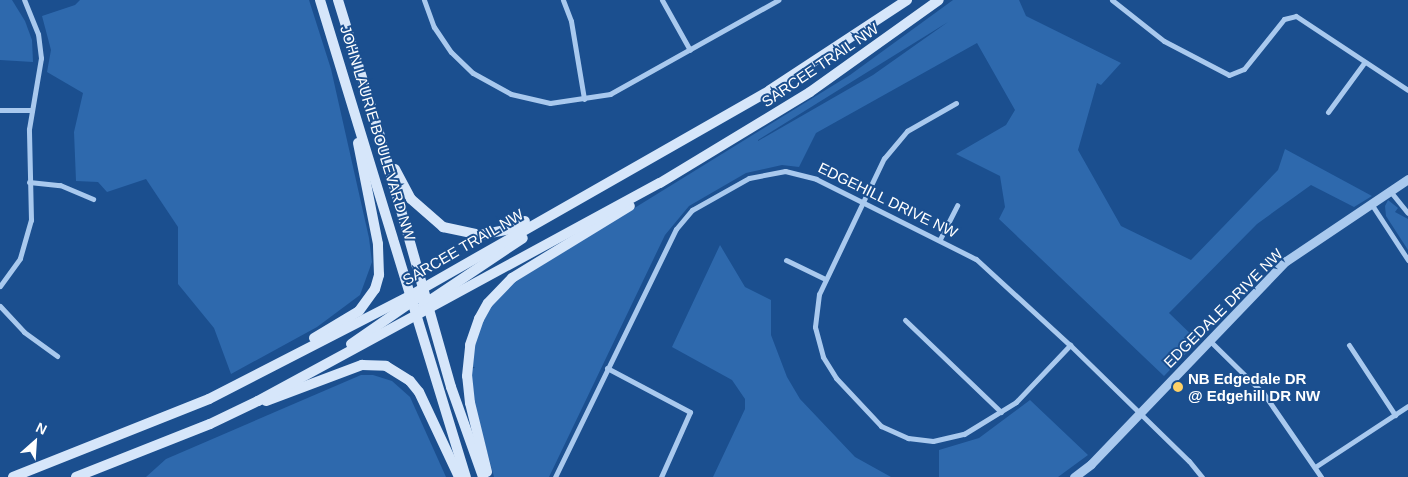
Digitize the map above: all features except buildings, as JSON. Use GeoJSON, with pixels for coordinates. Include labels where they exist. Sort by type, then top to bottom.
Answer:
{"type":"FeatureCollection","features":[{"type":"Feature","properties":{"kind":"main road","name":"JOHN LAURIE BOULEVARD NW"},"geometry":{"type":"LineString","coordinates":[[320,0],[414,297],[466,477]]}},
{"type":"Feature","properties":{"kind":"main road","name":"JOHN LAURIE BOULEVARD NW"},"geometry":{"type":"LineString","coordinates":[[338,0],[378,129],[451,387],[483,477]]}},
{"type":"Feature","properties":{"kind":"main road","name":"SARCEE TRAIL NW"},"geometry":{"type":"LineString","coordinates":[[423,287],[770,90],[907,0]]}},
{"type":"Feature","properties":{"kind":"main road","name":"SARCEE TRAIL NW"},"geometry":{"type":"LineString","coordinates":[[428,306],[660,183],[810,92],[939,0]]}},
{"type":"Feature","properties":{"kind":"main road"},"geometry":{"type":"LineString","coordinates":[[239,384],[260,368],[359,311],[375,289],[379,275],[378,244],[354,112]]}},
{"type":"Feature","properties":{"kind":"main road"},"geometry":{"type":"LineString","coordinates":[[378,129],[397,175],[419,210],[444,227],[468,235],[511,229],[621,168],[640,165]]}},
{"type":"Feature","properties":{"kind":"main road"},"geometry":{"type":"LineString","coordinates":[[489,477],[470,403],[467,376],[473,334],[488,303],[531,265],[647,196],[660,183]]}},
{"type":"Feature","properties":{"kind":"main road"},"geometry":{"type":"LineString","coordinates":[[76,477],[202,428],[258,401],[418,316],[428,306],[533,231],[546,217]]}},
{"type":"Feature","properties":{"kind":"main road"},"geometry":{"type":"LineString","coordinates":[[340,356],[348,346],[414,297],[423,287]]}},
{"type":"Feature","properties":{"kind":"main road","name":"SARCEE TRAIL NW"},"geometry":{"type":"LineString","coordinates":[[12,477],[239,384],[414,297]]}},
{"type":"Feature","properties":{"kind":"main road"},"geometry":{"type":"LineString","coordinates":[[258,401],[270,401],[362,365],[386,366],[399,372],[419,392],[459,477]]}},
{"type":"Feature","properties":{"kind":"street"},"geometry":{"type":"LineString","coordinates":[[0,286],[15,267],[27,239],[31,209],[29,129],[42,58],[38,34],[24,0]]}},
{"type":"Feature","properties":{"kind":"street"},"geometry":{"type":"LineString","coordinates":[[424,0],[434,27],[451,52],[491,85],[511,94],[550,103],[610,94],[776,1]]}},
{"type":"Feature","properties":{"kind":"street"},"geometry":{"type":"LineString","coordinates":[[563,0],[571,21],[584,99]]}},
{"type":"Feature","properties":{"kind":"street"},"geometry":{"type":"LineString","coordinates":[[662,0],[690,50]]}},
{"type":"Feature","properties":{"kind":"street"},"geometry":{"type":"LineString","coordinates":[[1112,0],[1164,41],[1229,75],[1240,73],[1284,19],[1292,16],[1408,90]]}},
{"type":"Feature","properties":{"kind":"street"},"geometry":{"type":"LineString","coordinates":[[1328,112],[1364,62]]}},
{"type":"Feature","properties":{"kind":"street"},"geometry":{"type":"LineString","coordinates":[[956,104],[918,124],[899,139],[884,158],[825,279],[815,316],[818,344],[836,378],[881,426],[908,438],[941,441],[964,434],[1016,402],[1070,345]]}},
{"type":"Feature","properties":{"kind":"street"},"geometry":{"type":"LineString","coordinates":[[0,110],[32,110]]}},
{"type":"Feature","properties":{"kind":"street","name":"EDGEHILL DRIVE NW"},"geometry":{"type":"LineString","coordinates":[[555,477],[672,234],[688,215],[703,203],[748,178],[785,171],[816,179],[940,240],[982,263],[1140,412],[1202,477]]}},
{"type":"Feature","properties":{"kind":"street","name":"EDGEDALE DRIVE NW"},"geometry":{"type":"LineString","coordinates":[[1074,477],[1286,262],[1372,205],[1408,178]]}},
{"type":"Feature","properties":{"kind":"street"},"geometry":{"type":"LineString","coordinates":[[29,182],[60,185],[93,199]]}},
{"type":"Feature","properties":{"kind":"street"},"geometry":{"type":"LineString","coordinates":[[1390,191],[1408,213]]}},
{"type":"Feature","properties":{"kind":"street"},"geometry":{"type":"LineString","coordinates":[[1372,205],[1408,260]]}},
{"type":"Feature","properties":{"kind":"street"},"geometry":{"type":"LineString","coordinates":[[940,240],[957,206]]}},
{"type":"Feature","properties":{"kind":"street"},"geometry":{"type":"LineString","coordinates":[[786,260],[825,279]]}},
{"type":"Feature","properties":{"kind":"street"},"geometry":{"type":"LineString","coordinates":[[0,306],[24,332],[57,356]]}},
{"type":"Feature","properties":{"kind":"street"},"geometry":{"type":"LineString","coordinates":[[905,320],[1001,412]]}},
{"type":"Feature","properties":{"kind":"street"},"geometry":{"type":"LineString","coordinates":[[1209,340],[1264,394],[1321,477]]}},
{"type":"Feature","properties":{"kind":"street"},"geometry":{"type":"LineString","coordinates":[[1349,345],[1395,415]]}},
{"type":"Feature","properties":{"kind":"street"},"geometry":{"type":"LineString","coordinates":[[606,368],[690,412],[661,477]]}},
{"type":"Feature","properties":{"kind":"street"},"geometry":{"type":"LineString","coordinates":[[1314,468],[1408,406]]}},
{"type":"Feature","properties":{"kind":"shaded area"},"geometry":{"type":"Polygon","coordinates":[[[0,0],[12,0],[25,21],[32,40],[33,62],[0,60],[0,0]]]}},
{"type":"Feature","properties":{"kind":"shaded area"},"geometry":{"type":"Polygon","coordinates":[[[80,0],[309,0],[331,69],[369,238],[372,262],[360,295],[317,327],[231,374],[214,328],[178,284],[178,227],[146,179],[107,192],[98,182],[76,181],[74,132],[83,93],[47,72],[51,50],[42,16],[75,5],[80,0]]]}},
{"type":"Feature","properties":{"kind":"shaded area"},"geometry":{"type":"Polygon","coordinates":[[[953,0],[1019,0],[1026,16],[1121,63],[1101,85],[1097,83],[1078,150],[1121,226],[1191,260],[1278,170],[1285,149],[1372,196],[1354,207],[1311,185],[1257,224],[1169,313],[1198,341],[1164,376],[999,219],[1005,207],[1000,176],[956,154],[1006,125],[1015,110],[977,43],[816,133],[799,167],[782,165],[746,173],[689,206],[665,235],[549,477],[494,477],[475,408],[471,370],[475,367],[471,367],[476,335],[492,305],[513,283],[850,75],[953,0]],[[948,22],[758,141],[873,75],[948,22]]]}},
{"type":"Feature","properties":{"kind":"shaded area"},"geometry":{"type":"Polygon","coordinates":[[[1388,200],[1398,208],[1395,212],[1408,219],[1408,250],[1386,216],[1385,206],[1388,200]]]}},
{"type":"Feature","properties":{"kind":"shaded area"},"geometry":{"type":"Polygon","coordinates":[[[720,245],[745,287],[771,300],[771,335],[787,377],[800,399],[855,457],[891,477],[713,477],[745,409],[745,399],[732,380],[672,347],[720,245]]]}},
{"type":"Feature","properties":{"kind":"shaded area"},"geometry":{"type":"Polygon","coordinates":[[[361,375],[373,375],[392,381],[410,397],[446,477],[146,477],[166,459],[361,375]]]}},
{"type":"Feature","properties":{"kind":"shaded area"},"geometry":{"type":"Polygon","coordinates":[[[1030,400],[1088,455],[1058,477],[939,477],[939,450],[979,438],[1030,400]]]}},
{"type":"Feature","properties":{"kind":"place","name":"NB Edgedale DR @ Edgehill DR NW"},"geometry":{"type":"Point","coordinates":[1178,387]}}]}
